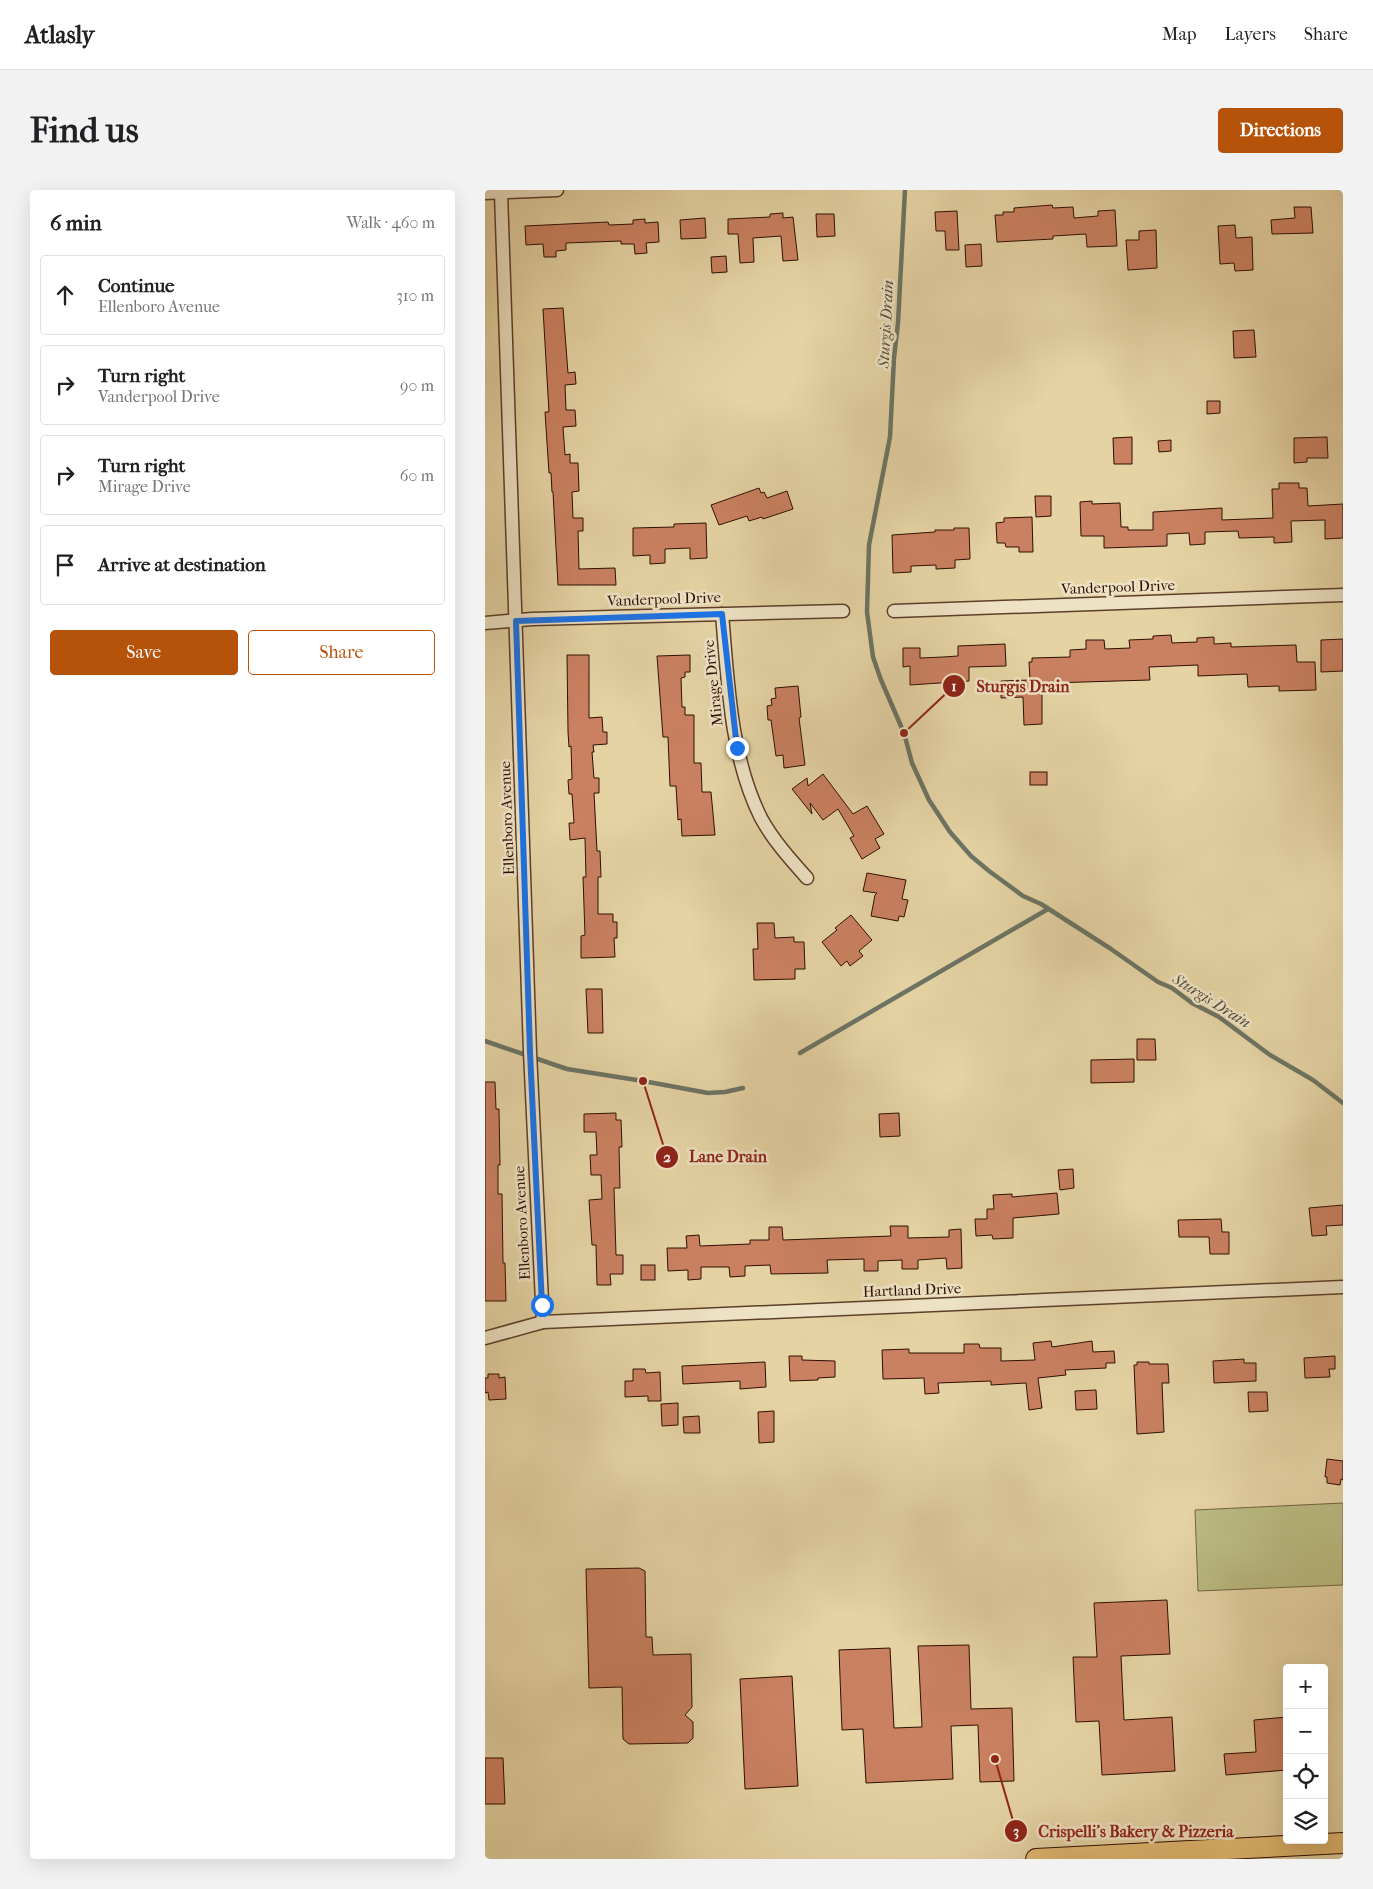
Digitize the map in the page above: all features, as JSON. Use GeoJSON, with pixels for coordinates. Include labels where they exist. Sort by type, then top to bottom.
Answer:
{"type":"FeatureCollection","features":[{"type":"Feature","properties":{"kind":"main road"},"geometry":{"type":"LineString","coordinates":[[1036,1859],[1343,1843]]}},
{"type":"Feature","properties":{"kind":"main road"},"geometry":{"type":"LineString","coordinates":[[1285,1859],[1301,1845]]}},
{"type":"Feature","properties":{"kind":"street"},"geometry":{"type":"LineString","coordinates":[[490,192],[557,190]]}},
{"type":"Feature","properties":{"kind":"street","name":"Ellenboro Avenue"},"geometry":{"type":"LineString","coordinates":[[490,192],[516,621],[530,1052],[543,1322]]}},
{"type":"Feature","properties":{"kind":"street","name":"Vanderpool Drive"},"geometry":{"type":"LineString","coordinates":[[894,611],[1343,595]]}},
{"type":"Feature","properties":{"kind":"street","name":"Vanderpool Drive"},"geometry":{"type":"LineString","coordinates":[[485,623],[843,611]]}},
{"type":"Feature","properties":{"kind":"street","name":"Mirage Drive"},"geometry":{"type":"LineString","coordinates":[[722,614],[733,723],[737,748],[748,785],[762,819],[780,847],[807,878]]}},
{"type":"Feature","properties":{"kind":"street","name":"Hartland Drive"},"geometry":{"type":"LineString","coordinates":[[485,1338],[543,1322],[1343,1288]]}},
{"type":"Feature","properties":{"kind":"green space"},"geometry":{"type":"Polygon","coordinates":[[[1343,1503],[1343,1585],[1198,1591],[1195,1510],[1343,1503]]]}},
{"type":"Feature","properties":{"kind":"building"},"geometry":{"type":"Polygon","coordinates":[[[1052,205],[1053,208],[1073,207],[1074,218],[1098,216],[1098,211],[1115,210],[1117,246],[1087,247],[1086,234],[1053,236],[1053,239],[997,242],[995,215],[1003,215],[1003,212],[1014,212],[1014,208],[1052,205]]]}},
{"type":"Feature","properties":{"kind":"building"},"geometry":{"type":"Polygon","coordinates":[[[1294,207],[1311,207],[1313,233],[1272,234],[1271,220],[1295,218],[1294,207]]]}},
{"type":"Feature","properties":{"kind":"building"},"geometry":{"type":"Polygon","coordinates":[[[957,211],[959,250],[946,250],[945,231],[936,231],[935,212],[957,211]]]}},
{"type":"Feature","properties":{"kind":"building"},"geometry":{"type":"Polygon","coordinates":[[[783,213],[783,218],[793,217],[798,260],[783,261],[781,236],[753,238],[754,262],[740,263],[738,234],[728,234],[728,219],[770,217],[770,214],[783,213]]]}},
{"type":"Feature","properties":{"kind":"building"},"geometry":{"type":"Polygon","coordinates":[[[816,214],[834,214],[835,236],[817,237],[816,214]]]}},
{"type":"Feature","properties":{"kind":"building"},"geometry":{"type":"Polygon","coordinates":[[[705,218],[706,238],[681,239],[680,220],[705,218]]]}},
{"type":"Feature","properties":{"kind":"building"},"geometry":{"type":"Polygon","coordinates":[[[645,219],[645,223],[658,222],[659,242],[646,243],[647,253],[635,254],[634,244],[621,244],[621,241],[566,243],[566,250],[556,251],[556,257],[544,257],[543,244],[526,245],[525,226],[608,222],[609,225],[633,224],[633,220],[645,219]]]}},
{"type":"Feature","properties":{"kind":"building"},"geometry":{"type":"Polygon","coordinates":[[[1235,225],[1236,238],[1252,237],[1253,270],[1235,271],[1234,263],[1220,264],[1218,226],[1235,225]]]}},
{"type":"Feature","properties":{"kind":"building"},"geometry":{"type":"Polygon","coordinates":[[[1156,230],[1157,268],[1128,270],[1126,240],[1139,240],[1139,231],[1156,230]]]}},
{"type":"Feature","properties":{"kind":"building"},"geometry":{"type":"Polygon","coordinates":[[[981,244],[982,266],[966,267],[965,245],[981,244]]]}},
{"type":"Feature","properties":{"kind":"building"},"geometry":{"type":"Polygon","coordinates":[[[726,256],[727,272],[712,273],[711,257],[726,256]]]}},
{"type":"Feature","properties":{"kind":"building"},"geometry":{"type":"Polygon","coordinates":[[[563,308],[568,373],[575,372],[576,384],[565,385],[566,410],[575,410],[576,426],[563,427],[565,455],[570,454],[570,463],[578,463],[579,491],[572,492],[573,518],[583,518],[583,531],[578,531],[579,569],[615,568],[616,585],[558,585],[553,492],[551,473],[549,473],[545,412],[549,412],[543,309],[563,308]]]}},
{"type":"Feature","properties":{"kind":"building"},"geometry":{"type":"Polygon","coordinates":[[[1254,330],[1256,357],[1234,358],[1233,331],[1254,330]]]}},
{"type":"Feature","properties":{"kind":"building"},"geometry":{"type":"Polygon","coordinates":[[[1207,401],[1220,401],[1220,413],[1207,414],[1207,401]]]}},
{"type":"Feature","properties":{"kind":"building"},"geometry":{"type":"Polygon","coordinates":[[[1132,437],[1132,464],[1114,464],[1113,438],[1132,437]]]}},
{"type":"Feature","properties":{"kind":"building"},"geometry":{"type":"Polygon","coordinates":[[[1327,437],[1328,458],[1307,458],[1307,462],[1294,463],[1294,438],[1327,437]]]}},
{"type":"Feature","properties":{"kind":"building"},"geometry":{"type":"Polygon","coordinates":[[[1171,440],[1171,451],[1159,452],[1158,441],[1171,440]]]}},
{"type":"Feature","properties":{"kind":"building"},"geometry":{"type":"Polygon","coordinates":[[[1279,483],[1299,483],[1299,488],[1307,488],[1308,506],[1343,504],[1343,538],[1325,539],[1325,520],[1291,521],[1292,542],[1274,543],[1274,537],[1239,538],[1238,531],[1205,532],[1205,544],[1190,545],[1189,533],[1167,534],[1167,546],[1104,548],[1104,536],[1081,536],[1080,502],[1092,501],[1092,504],[1120,503],[1121,527],[1128,527],[1128,530],[1153,530],[1153,512],[1222,508],[1222,520],[1273,518],[1272,489],[1279,489],[1279,483]]]}},
{"type":"Feature","properties":{"kind":"building"},"geometry":{"type":"Polygon","coordinates":[[[759,488],[761,493],[764,492],[767,498],[787,491],[793,509],[763,519],[762,517],[749,521],[747,516],[719,525],[711,505],[759,488]]]}},
{"type":"Feature","properties":{"kind":"building"},"geometry":{"type":"Polygon","coordinates":[[[1035,496],[1051,496],[1051,516],[1036,517],[1035,496]]]}},
{"type":"Feature","properties":{"kind":"building"},"geometry":{"type":"Polygon","coordinates":[[[1032,517],[1033,552],[1019,552],[1019,547],[1006,547],[1005,543],[997,543],[996,523],[1004,522],[1004,518],[1032,517]]]}},
{"type":"Feature","properties":{"kind":"building"},"geometry":{"type":"Polygon","coordinates":[[[706,523],[707,558],[690,559],[690,548],[665,549],[665,563],[650,564],[650,555],[633,556],[633,528],[674,527],[674,524],[706,523]]]}},
{"type":"Feature","properties":{"kind":"building"},"geometry":{"type":"Polygon","coordinates":[[[954,528],[969,528],[970,559],[955,560],[955,568],[936,569],[936,565],[911,566],[911,572],[893,573],[892,535],[935,532],[935,530],[954,530],[954,528]]]}},
{"type":"Feature","properties":{"kind":"building"},"geometry":{"type":"Polygon","coordinates":[[[1171,635],[1172,643],[1197,642],[1197,638],[1214,637],[1214,644],[1231,643],[1231,647],[1296,645],[1297,662],[1315,662],[1316,690],[1279,691],[1279,686],[1248,687],[1247,674],[1198,676],[1198,665],[1149,667],[1150,680],[1050,683],[1050,686],[1042,686],[1042,724],[1024,725],[1023,697],[1001,698],[1001,681],[1030,680],[1029,662],[1032,662],[1032,658],[1070,657],[1070,650],[1086,649],[1086,640],[1104,640],[1105,649],[1130,648],[1129,640],[1153,639],[1153,636],[1171,635]]]}},
{"type":"Feature","properties":{"kind":"building"},"geometry":{"type":"Polygon","coordinates":[[[1343,639],[1343,671],[1321,672],[1321,640],[1343,639]]]}},
{"type":"Feature","properties":{"kind":"building"},"geometry":{"type":"Polygon","coordinates":[[[1005,644],[1006,666],[969,667],[969,681],[910,685],[910,666],[903,667],[903,648],[920,648],[920,658],[958,656],[958,646],[1005,644]]]}},
{"type":"Feature","properties":{"kind":"building"},"geometry":{"type":"Polygon","coordinates":[[[567,655],[589,655],[589,718],[602,717],[603,732],[607,732],[607,744],[593,745],[594,752],[592,752],[594,778],[599,778],[599,793],[594,793],[597,851],[600,851],[601,877],[598,877],[598,914],[613,914],[613,922],[617,922],[617,938],[614,938],[615,957],[581,958],[581,936],[585,935],[583,877],[586,877],[585,838],[570,840],[569,823],[574,823],[572,794],[569,794],[568,780],[572,779],[571,746],[569,747],[568,732],[567,655]]]}},
{"type":"Feature","properties":{"kind":"building"},"geometry":{"type":"Polygon","coordinates":[[[690,655],[690,672],[685,672],[685,677],[681,678],[682,707],[685,707],[685,715],[694,715],[694,763],[701,763],[702,792],[711,792],[715,835],[682,836],[681,819],[678,820],[676,786],[670,786],[668,737],[663,737],[657,656],[690,655]]]}},
{"type":"Feature","properties":{"kind":"building"},"geometry":{"type":"Polygon","coordinates":[[[798,686],[801,717],[799,718],[805,765],[784,768],[783,755],[776,756],[767,706],[772,705],[771,699],[776,698],[775,688],[798,686]]]}},
{"type":"Feature","properties":{"kind":"building"},"geometry":{"type":"Polygon","coordinates":[[[1030,772],[1047,772],[1047,785],[1030,785],[1030,772]]]}},
{"type":"Feature","properties":{"kind":"building"},"geometry":{"type":"Polygon","coordinates":[[[823,774],[853,814],[867,806],[884,834],[875,839],[880,848],[862,859],[850,838],[854,836],[838,809],[823,820],[810,803],[812,814],[792,789],[807,778],[808,786],[823,774]]]}},
{"type":"Feature","properties":{"kind":"building"},"geometry":{"type":"Polygon","coordinates":[[[867,873],[906,880],[902,899],[908,900],[904,917],[899,916],[898,921],[871,916],[877,893],[863,891],[867,873]]]}},
{"type":"Feature","properties":{"kind":"building"},"geometry":{"type":"Polygon","coordinates":[[[851,915],[872,940],[859,951],[863,956],[850,966],[847,961],[841,966],[822,942],[851,915]]]}},
{"type":"Feature","properties":{"kind":"building"},"geometry":{"type":"Polygon","coordinates":[[[757,923],[774,923],[775,938],[794,937],[794,942],[804,942],[805,969],[795,969],[795,979],[754,980],[753,949],[758,949],[757,923]]]}},
{"type":"Feature","properties":{"kind":"building"},"geometry":{"type":"Polygon","coordinates":[[[586,989],[602,989],[603,1033],[588,1033],[586,989]]]}},
{"type":"Feature","properties":{"kind":"building"},"geometry":{"type":"Polygon","coordinates":[[[1137,1039],[1155,1039],[1156,1060],[1137,1060],[1137,1039]]]}},
{"type":"Feature","properties":{"kind":"building"},"geometry":{"type":"Polygon","coordinates":[[[1134,1059],[1134,1082],[1091,1083],[1091,1060],[1134,1059]]]}},
{"type":"Feature","properties":{"kind":"building"},"geometry":{"type":"Polygon","coordinates":[[[485,1082],[495,1082],[496,1109],[499,1109],[500,1165],[498,1165],[498,1194],[502,1194],[503,1263],[505,1263],[506,1301],[485,1301],[485,1082]]]}},
{"type":"Feature","properties":{"kind":"building"},"geometry":{"type":"Polygon","coordinates":[[[616,1113],[616,1120],[621,1120],[622,1147],[619,1147],[620,1188],[614,1188],[616,1255],[623,1255],[623,1274],[610,1274],[611,1285],[597,1285],[596,1245],[592,1245],[589,1200],[602,1199],[601,1175],[591,1175],[590,1155],[597,1155],[596,1132],[584,1132],[584,1114],[616,1113]]]}},
{"type":"Feature","properties":{"kind":"building"},"geometry":{"type":"Polygon","coordinates":[[[899,1113],[900,1136],[880,1137],[879,1114],[899,1113]]]}},
{"type":"Feature","properties":{"kind":"building"},"geometry":{"type":"Polygon","coordinates":[[[1073,1169],[1074,1188],[1060,1190],[1058,1170],[1073,1169]]]}},
{"type":"Feature","properties":{"kind":"building"},"geometry":{"type":"Polygon","coordinates":[[[1057,1193],[1059,1214],[1013,1218],[1013,1238],[993,1239],[992,1235],[976,1236],[975,1219],[987,1219],[987,1209],[994,1209],[993,1195],[1012,1194],[1012,1197],[1057,1193]]]}},
{"type":"Feature","properties":{"kind":"building"},"geometry":{"type":"Polygon","coordinates":[[[1343,1205],[1343,1225],[1326,1226],[1327,1235],[1312,1236],[1309,1208],[1343,1205]]]}},
{"type":"Feature","properties":{"kind":"building"},"geometry":{"type":"Polygon","coordinates":[[[1221,1219],[1222,1232],[1229,1232],[1229,1254],[1210,1254],[1209,1237],[1179,1237],[1178,1220],[1221,1219]]]}},
{"type":"Feature","properties":{"kind":"building"},"geometry":{"type":"Polygon","coordinates":[[[890,1226],[908,1226],[908,1238],[949,1237],[949,1230],[961,1229],[962,1268],[947,1269],[946,1258],[918,1260],[918,1269],[902,1269],[902,1260],[878,1261],[878,1271],[864,1271],[864,1259],[827,1260],[828,1273],[771,1274],[770,1265],[745,1266],[745,1276],[730,1277],[729,1267],[701,1267],[701,1279],[688,1280],[688,1270],[668,1271],[667,1248],[687,1248],[686,1236],[699,1235],[700,1246],[750,1244],[750,1240],[769,1240],[769,1227],[782,1227],[783,1240],[891,1236],[890,1226]]]}},
{"type":"Feature","properties":{"kind":"building"},"geometry":{"type":"Polygon","coordinates":[[[641,1265],[655,1265],[655,1280],[641,1280],[641,1265]]]}},
{"type":"Feature","properties":{"kind":"building"},"geometry":{"type":"Polygon","coordinates":[[[1051,1341],[1052,1347],[1092,1341],[1093,1352],[1114,1351],[1115,1363],[1106,1363],[1106,1368],[1065,1370],[1066,1375],[1038,1378],[1042,1408],[1029,1410],[1026,1383],[991,1385],[991,1381],[938,1383],[939,1393],[925,1394],[924,1378],[883,1379],[882,1350],[909,1349],[909,1353],[964,1353],[964,1344],[979,1344],[980,1348],[1001,1348],[1001,1361],[1035,1360],[1033,1343],[1051,1341]]]}},
{"type":"Feature","properties":{"kind":"building"},"geometry":{"type":"Polygon","coordinates":[[[789,1356],[802,1356],[802,1360],[835,1361],[835,1377],[790,1381],[789,1356]]]}},
{"type":"Feature","properties":{"kind":"building"},"geometry":{"type":"Polygon","coordinates":[[[1335,1356],[1335,1369],[1329,1369],[1330,1377],[1305,1378],[1304,1358],[1335,1356]]]}},
{"type":"Feature","properties":{"kind":"building"},"geometry":{"type":"Polygon","coordinates":[[[1244,1359],[1244,1363],[1256,1363],[1256,1381],[1214,1383],[1213,1361],[1244,1359]]]}},
{"type":"Feature","properties":{"kind":"building"},"geometry":{"type":"Polygon","coordinates":[[[765,1362],[766,1387],[740,1389],[740,1381],[683,1384],[682,1366],[765,1362]]]}},
{"type":"Feature","properties":{"kind":"building"},"geometry":{"type":"Polygon","coordinates":[[[1137,1362],[1168,1364],[1169,1383],[1162,1383],[1164,1432],[1137,1434],[1134,1365],[1137,1365],[1137,1362]]]}},
{"type":"Feature","properties":{"kind":"building"},"geometry":{"type":"Polygon","coordinates":[[[633,1369],[645,1369],[646,1373],[660,1372],[661,1401],[648,1401],[648,1396],[625,1397],[625,1381],[633,1381],[633,1369]]]}},
{"type":"Feature","properties":{"kind":"building"},"geometry":{"type":"Polygon","coordinates":[[[488,1374],[499,1374],[499,1378],[505,1377],[506,1399],[489,1400],[488,1392],[485,1393],[485,1378],[488,1378],[488,1374]]]}},
{"type":"Feature","properties":{"kind":"building"},"geometry":{"type":"Polygon","coordinates":[[[1096,1390],[1097,1409],[1076,1410],[1075,1391],[1096,1390]]]}},
{"type":"Feature","properties":{"kind":"building"},"geometry":{"type":"Polygon","coordinates":[[[1248,1392],[1267,1392],[1268,1411],[1249,1412],[1248,1392]]]}},
{"type":"Feature","properties":{"kind":"building"},"geometry":{"type":"Polygon","coordinates":[[[678,1403],[678,1425],[662,1426],[661,1404],[678,1403]]]}},
{"type":"Feature","properties":{"kind":"building"},"geometry":{"type":"Polygon","coordinates":[[[774,1411],[774,1442],[759,1443],[758,1412],[774,1411]]]}},
{"type":"Feature","properties":{"kind":"building"},"geometry":{"type":"Polygon","coordinates":[[[699,1416],[700,1433],[684,1433],[683,1417],[699,1416]]]}},
{"type":"Feature","properties":{"kind":"building"},"geometry":{"type":"Polygon","coordinates":[[[1327,1459],[1343,1461],[1343,1480],[1341,1479],[1340,1485],[1327,1483],[1327,1477],[1325,1477],[1327,1459]]]}},
{"type":"Feature","properties":{"kind":"building"},"geometry":{"type":"Polygon","coordinates":[[[639,1568],[645,1571],[646,1637],[652,1637],[653,1655],[691,1654],[692,1707],[685,1715],[693,1722],[693,1738],[688,1743],[629,1744],[623,1739],[622,1687],[589,1688],[586,1569],[639,1568]]]}},
{"type":"Feature","properties":{"kind":"building"},"geometry":{"type":"Polygon","coordinates":[[[1167,1600],[1170,1654],[1121,1656],[1124,1720],[1172,1717],[1175,1771],[1102,1775],[1099,1721],[1076,1722],[1073,1657],[1097,1657],[1094,1603],[1167,1600]]]}},
{"type":"Feature","properties":{"kind":"building"},"geometry":{"type":"Polygon","coordinates":[[[969,1645],[971,1709],[1012,1708],[1014,1781],[980,1782],[978,1725],[951,1726],[953,1779],[866,1783],[863,1729],[842,1730],[839,1650],[890,1648],[894,1728],[922,1727],[918,1646],[969,1645]]]}},
{"type":"Feature","properties":{"kind":"building"},"geometry":{"type":"Polygon","coordinates":[[[792,1676],[798,1786],[745,1789],[740,1679],[792,1676]]]}},
{"type":"Feature","properties":{"kind":"building"},"geometry":{"type":"Polygon","coordinates":[[[1283,1717],[1283,1770],[1226,1775],[1224,1754],[1256,1752],[1254,1720],[1283,1717]]]}},
{"type":"Feature","properties":{"kind":"building"},"geometry":{"type":"Polygon","coordinates":[[[485,1758],[503,1758],[505,1804],[485,1804],[485,1758]]]}},
{"type":"Feature","properties":{"kind":"waterway","name":"Sturgis Drain"},"geometry":{"type":"LineString","coordinates":[[905,190],[890,437],[869,545],[867,612],[873,657],[904,733],[912,763],[929,800],[950,832],[971,856],[1023,896],[1041,904],[1158,982],[1172,988],[1192,1003],[1219,1017],[1270,1055],[1313,1080],[1343,1103]]}},
{"type":"Feature","properties":{"kind":"waterway"},"geometry":{"type":"LineString","coordinates":[[800,1053],[1048,909]]}},
{"type":"Feature","properties":{"kind":"waterway"},"geometry":{"type":"LineString","coordinates":[[485,1041],[567,1069],[708,1093],[743,1088]]}},
{"type":"Feature","properties":{"kind":"place","name":"Sturgis Drain"},"geometry":{"type":"Point","coordinates":[904,733]}},
{"type":"Feature","properties":{"kind":"place","name":"Lane Drain"},"geometry":{"type":"Point","coordinates":[643,1081]}},
{"type":"Feature","properties":{"kind":"place","name":"Crispelli’s Bakery & Pizzeria"},"geometry":{"type":"Point","coordinates":[995,1759]}},
{"type":"Feature","properties":{"kind":"route"},"geometry":{"type":"LineString","coordinates":[[542,1305],[530,1052],[516,621],[722,614],[737,748]]}}]}
